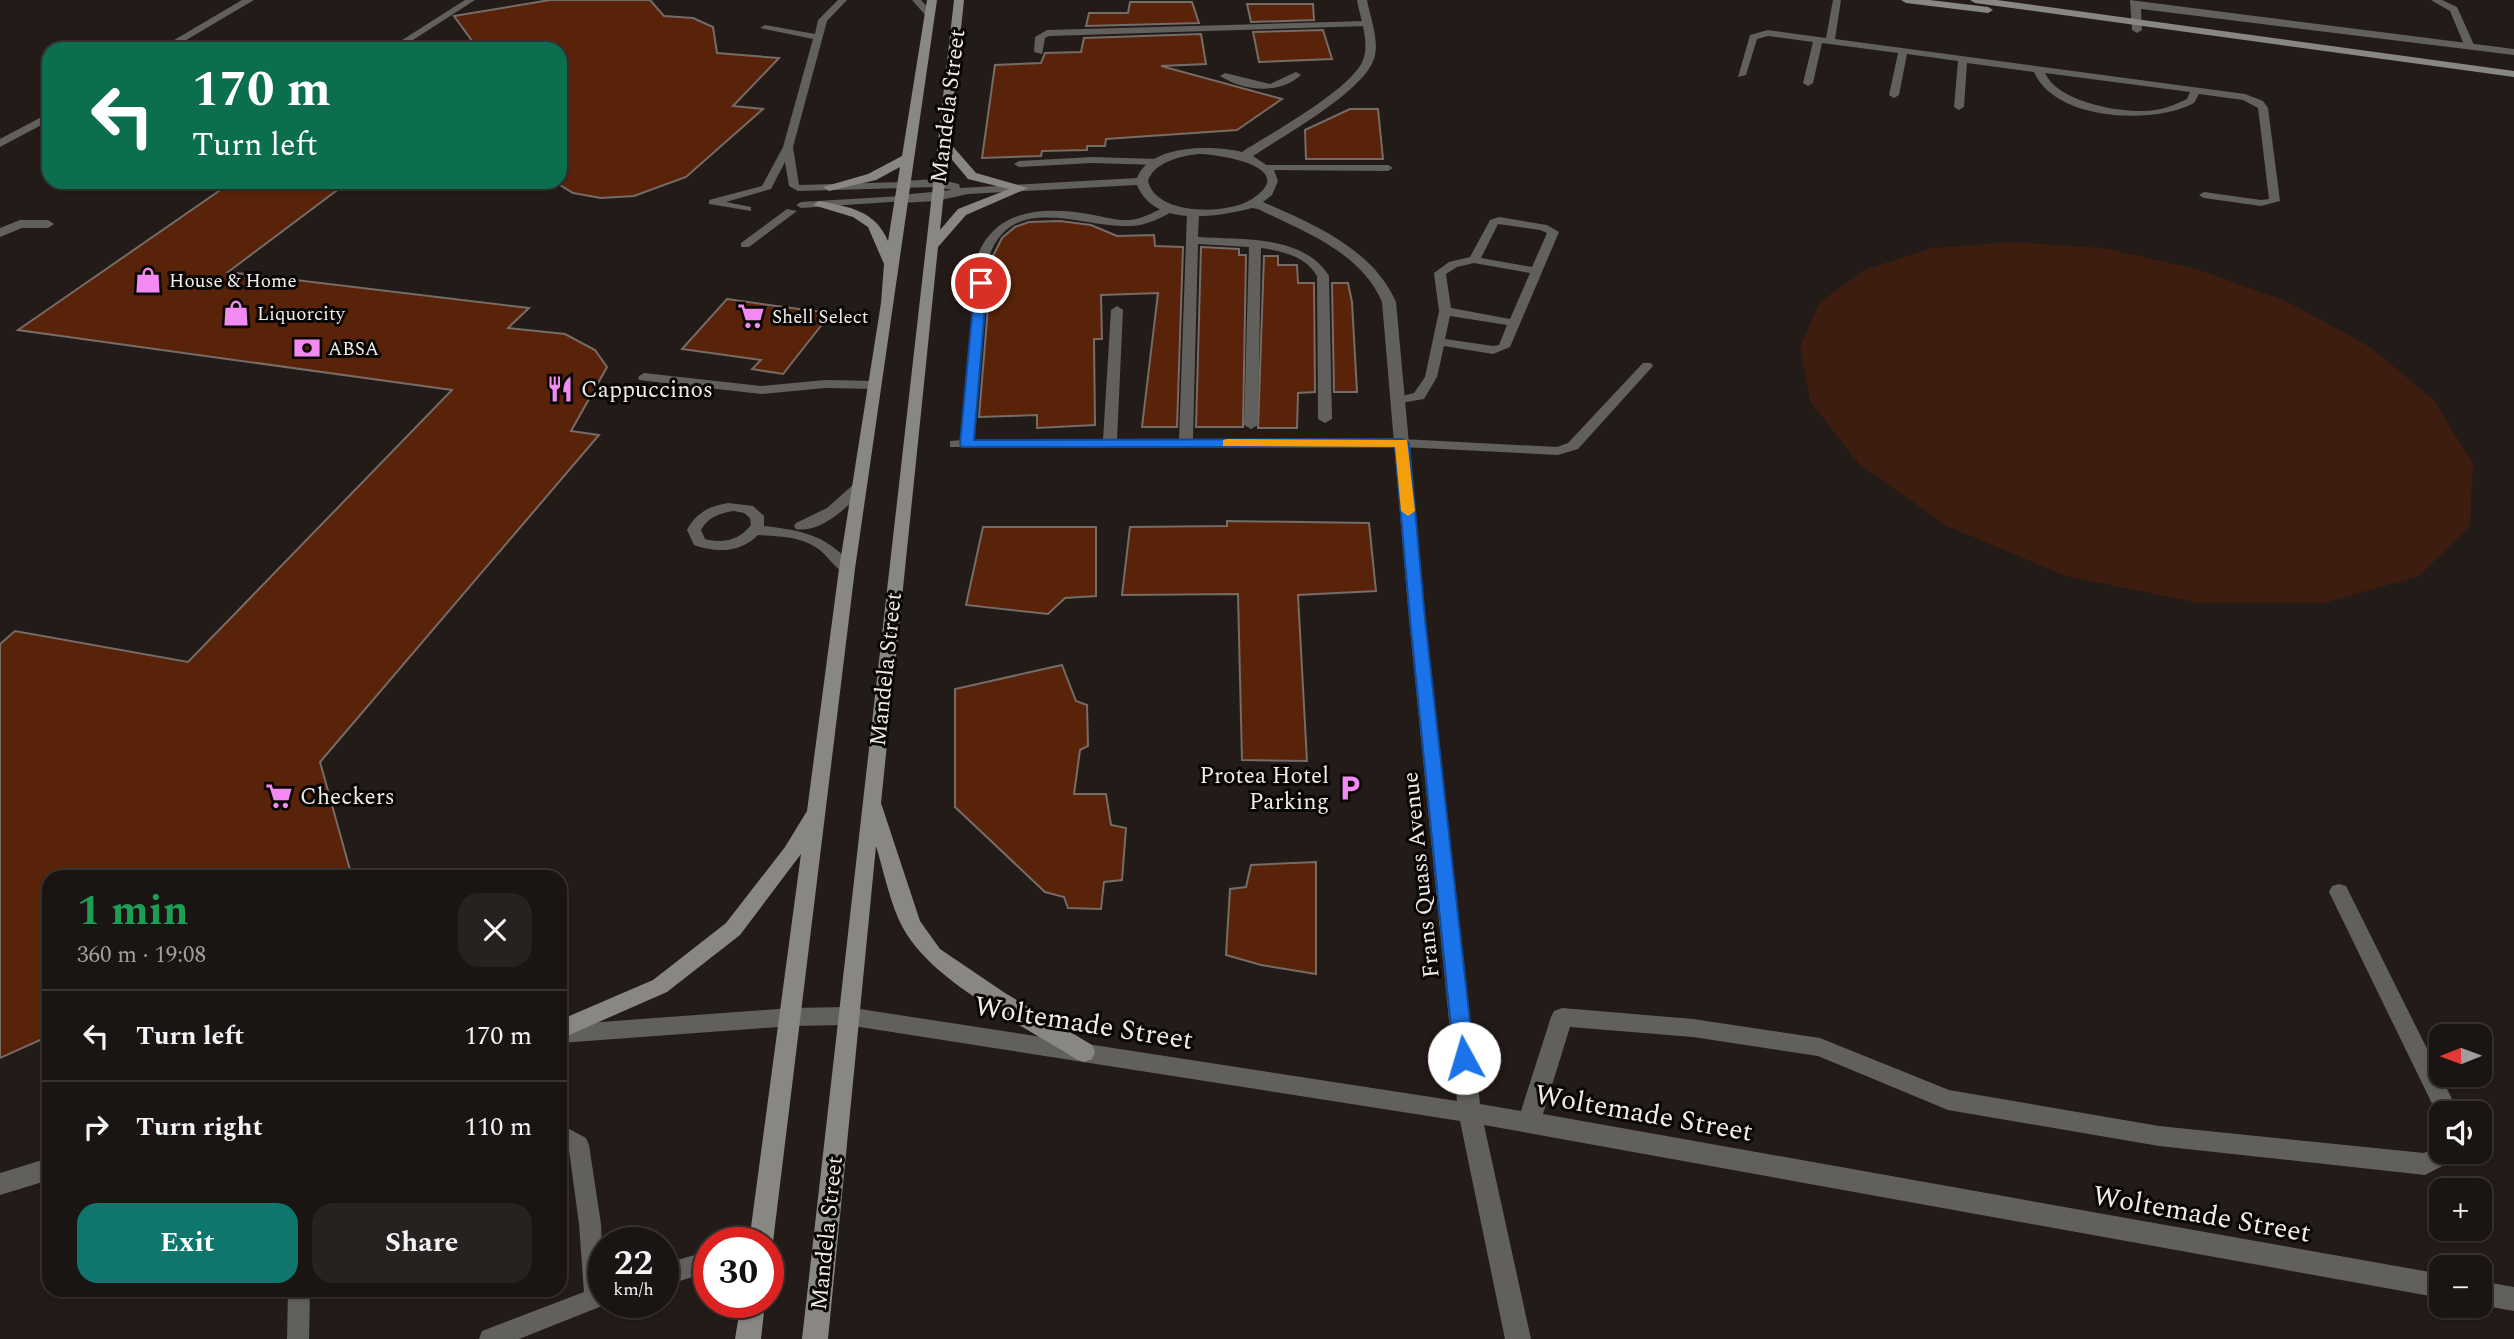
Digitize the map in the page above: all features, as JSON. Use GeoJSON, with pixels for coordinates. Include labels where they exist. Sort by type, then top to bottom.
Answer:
{"type":"FeatureCollection","features":[{"type":"Feature","properties":{"kind":"main road","name":"Mandela Street"},"geometry":{"type":"LineString","coordinates":[[763,1227],[847,569],[932,0]]}},
{"type":"Feature","properties":{"kind":"main road","name":"Mandela Street"},"geometry":{"type":"LineString","coordinates":[[815,1339],[847,1016],[959,0]]}},
{"type":"Feature","properties":{"kind":"main road"},"geometry":{"type":"LineString","coordinates":[[1906,0],[2136,25]]}},
{"type":"Feature","properties":{"kind":"main road"},"geometry":{"type":"LineString","coordinates":[[1976,0],[2268,46],[2318,49],[2514,74]]}},
{"type":"Feature","properties":{"kind":"main road"},"geometry":{"type":"LineString","coordinates":[[943,142],[972,176],[1022,188]]}},
{"type":"Feature","properties":{"kind":"main road"},"geometry":{"type":"LineString","coordinates":[[829,187],[872,177],[909,157]]}},
{"type":"Feature","properties":{"kind":"main road"},"geometry":{"type":"LineString","coordinates":[[930,248],[962,212],[1022,188]]}},
{"type":"Feature","properties":{"kind":"main road"},"geometry":{"type":"LineString","coordinates":[[819,205],[847,210],[873,222],[881,236],[890,267]]}},
{"type":"Feature","properties":{"kind":"main road"},"geometry":{"type":"LineString","coordinates":[[871,800],[911,924],[933,955],[997,999],[1084,1052]]}},
{"type":"Feature","properties":{"kind":"main road"},"geometry":{"type":"LineString","coordinates":[[567,1029],[660,986],[733,929],[792,852],[818,807]]}},
{"type":"Feature","properties":{"kind":"main road"},"geometry":{"type":"LineString","coordinates":[[748,1339],[751,1318]]}},
{"type":"Feature","properties":{"kind":"street"},"geometry":{"type":"LineString","coordinates":[[176,42],[249,0]]}},
{"type":"Feature","properties":{"kind":"street"},"geometry":{"type":"LineString","coordinates":[[1244,156],[1360,74],[1369,58],[1362,0]]}},
{"type":"Feature","properties":{"kind":"street"},"geometry":{"type":"LineString","coordinates":[[2136,25],[2136,2],[2514,52]]}},
{"type":"Feature","properties":{"kind":"street"},"geometry":{"type":"LineString","coordinates":[[0,144],[42,120]]}},
{"type":"Feature","properties":{"kind":"street"},"geometry":{"type":"LineString","coordinates":[[1189,152],[1227,152],[1244,156],[1266,168],[1271,173],[1273,184],[1268,194],[1254,204],[1226,212],[1193,213],[1171,208],[1151,199],[1143,191],[1141,181],[1146,171],[1157,162],[1189,152]]}},
{"type":"Feature","properties":{"kind":"street"},"geometry":{"type":"LineString","coordinates":[[903,185],[937,190],[968,190],[1141,181]]}},
{"type":"Feature","properties":{"kind":"street"},"geometry":{"type":"LineString","coordinates":[[901,199],[937,190]]}},
{"type":"Feature","properties":{"kind":"street","name":"Frans Quass Avenue"},"geometry":{"type":"LineString","coordinates":[[1254,204],[1348,253],[1379,280],[1389,302],[1417,619],[1470,1113],[1518,1339]]}},
{"type":"Feature","properties":{"kind":"street"},"geometry":{"type":"LineString","coordinates":[[0,233],[20,224],[48,224]]}},
{"type":"Feature","properties":{"kind":"street"},"geometry":{"type":"LineString","coordinates":[[2339,892],[2442,1101]]}},
{"type":"Feature","properties":{"kind":"street","name":"Woltemade Street"},"geometry":{"type":"LineString","coordinates":[[567,1032],[791,1017],[847,1016],[1529,1122],[2429,1284]]}},
{"type":"Feature","properties":{"kind":"street"},"geometry":{"type":"LineString","coordinates":[[1529,1122],[1562,1017],[1693,1028],[1820,1047],[1948,1100],[2159,1136],[2429,1162]]}},
{"type":"Feature","properties":{"kind":"street"},"geometry":{"type":"LineString","coordinates":[[0,1184],[42,1171]]}},
{"type":"Feature","properties":{"kind":"street"},"geometry":{"type":"LineString","coordinates":[[2492,1295],[2514,1299]]}},
{"type":"Feature","properties":{"kind":"lane"},"geometry":{"type":"LineString","coordinates":[[404,42],[471,0]]}},
{"type":"Feature","properties":{"kind":"lane"},"geometry":{"type":"LineString","coordinates":[[843,0],[823,20],[816,37],[788,147],[764,188],[713,202],[750,217],[745,245],[796,208],[901,199]]}},
{"type":"Feature","properties":{"kind":"lane"},"geometry":{"type":"LineString","coordinates":[[916,0],[930,15]]}},
{"type":"Feature","properties":{"kind":"lane"},"geometry":{"type":"LineString","coordinates":[[1830,40],[1837,0]]}},
{"type":"Feature","properties":{"kind":"lane"},"geometry":{"type":"LineString","coordinates":[[2435,0],[2454,9],[2470,47]]}},
{"type":"Feature","properties":{"kind":"lane"},"geometry":{"type":"LineString","coordinates":[[1040,52],[1040,37],[1048,33],[1365,24]]}},
{"type":"Feature","properties":{"kind":"lane"},"geometry":{"type":"LineString","coordinates":[[765,28],[816,37]]}},
{"type":"Feature","properties":{"kind":"lane"},"geometry":{"type":"LineString","coordinates":[[1741,75],[1756,34],[1768,33],[2245,97],[2261,104],[2275,199],[2267,203],[2204,195]]}},
{"type":"Feature","properties":{"kind":"lane"},"geometry":{"type":"LineString","coordinates":[[1808,83],[1818,39]]}},
{"type":"Feature","properties":{"kind":"lane"},"geometry":{"type":"LineString","coordinates":[[1894,96],[1903,50]]}},
{"type":"Feature","properties":{"kind":"lane"},"geometry":{"type":"LineString","coordinates":[[1958,107],[1963,59]]}},
{"type":"Feature","properties":{"kind":"lane"},"geometry":{"type":"LineString","coordinates":[[2038,69],[2041,79],[2058,93],[2095,108],[2126,113],[2146,114],[2177,108],[2191,100],[2195,91]]}},
{"type":"Feature","properties":{"kind":"lane"},"geometry":{"type":"LineString","coordinates":[[1225,76],[1272,88],[1283,85],[1296,75]]}},
{"type":"Feature","properties":{"kind":"lane"},"geometry":{"type":"LineString","coordinates":[[788,147],[796,187],[903,185]]}},
{"type":"Feature","properties":{"kind":"lane"},"geometry":{"type":"LineString","coordinates":[[1019,164],[1092,160],[1157,162]]}},
{"type":"Feature","properties":{"kind":"lane"},"geometry":{"type":"LineString","coordinates":[[1266,168],[1388,168]]}},
{"type":"Feature","properties":{"kind":"lane"},"geometry":{"type":"LineString","coordinates":[[1171,208],[1133,223],[1072,215],[1025,218],[999,229],[988,239],[983,257],[961,444],[1402,443],[1558,451],[1573,446],[1647,366]]}},
{"type":"Feature","properties":{"kind":"lane"},"geometry":{"type":"LineString","coordinates":[[1186,443],[1193,213]]}},
{"type":"Feature","properties":{"kind":"lane"},"geometry":{"type":"LineString","coordinates":[[1437,341],[1498,350],[1505,346],[1553,232],[1516,222],[1494,222],[1474,260]]}},
{"type":"Feature","properties":{"kind":"lane"},"geometry":{"type":"LineString","coordinates":[[1193,240],[1255,243],[1302,256],[1318,266],[1323,276],[1325,419]]}},
{"type":"Feature","properties":{"kind":"lane"},"geometry":{"type":"LineString","coordinates":[[1251,425],[1255,243]]}},
{"type":"Feature","properties":{"kind":"lane"},"geometry":{"type":"LineString","coordinates":[[1398,401],[1414,398],[1426,388],[1431,377],[1445,311],[1440,273],[1453,264],[1474,260],[1536,271]]}},
{"type":"Feature","properties":{"kind":"lane"},"geometry":{"type":"LineString","coordinates":[[1110,443],[1117,310]]}},
{"type":"Feature","properties":{"kind":"lane"},"geometry":{"type":"LineString","coordinates":[[1445,311],[1514,323]]}},
{"type":"Feature","properties":{"kind":"lane"},"geometry":{"type":"LineString","coordinates":[[644,377],[761,390],[825,384],[875,385]]}},
{"type":"Feature","properties":{"kind":"lane"},"geometry":{"type":"LineString","coordinates":[[801,526],[841,505],[859,487]]}},
{"type":"Feature","properties":{"kind":"lane"},"geometry":{"type":"LineString","coordinates":[[756,530],[793,534],[820,541],[847,569]]}},
{"type":"Feature","properties":{"kind":"lane"},"geometry":{"type":"LineString","coordinates":[[567,1137],[579,1145],[590,1227]]}},
{"type":"Feature","properties":{"kind":"lane"},"geometry":{"type":"LineString","coordinates":[[298,1339],[299,1297]]}},
{"type":"Feature","properties":{"kind":"lane"},"geometry":{"type":"LineString","coordinates":[[490,1339],[588,1302]]}},
{"type":"Feature","properties":{"kind":"shaded area"},"geometry":{"type":"Polygon","coordinates":[[[2012,242],[2103,248],[2197,269],[2288,302],[2370,347],[2434,400],[2473,464],[2470,526],[2419,576],[2324,603],[2199,603],[2066,576],[1947,526],[1859,464],[1810,401],[1800,347],[1820,302],[1866,269],[1932,248],[2012,242]]]}},
{"type":"Feature","properties":{"kind":"building"},"geometry":{"type":"Polygon","coordinates":[[[550,0],[650,0],[664,16],[693,18],[713,27],[717,53],[779,58],[733,106],[763,109],[686,177],[634,196],[601,198],[573,193],[566,189],[567,42],[473,42],[454,16],[550,0]]]}},
{"type":"Feature","properties":{"kind":"building"},"geometry":{"type":"Polygon","coordinates":[[[1130,2],[1192,2],[1199,23],[1086,26],[1089,13],[1128,13],[1130,2]]]}},
{"type":"Feature","properties":{"kind":"building"},"geometry":{"type":"Polygon","coordinates":[[[1247,4],[1313,4],[1314,20],[1251,22],[1247,4]]]}},
{"type":"Feature","properties":{"kind":"building"},"geometry":{"type":"Polygon","coordinates":[[[1323,30],[1332,59],[1259,62],[1253,32],[1323,30]]]}},
{"type":"Feature","properties":{"kind":"building"},"geometry":{"type":"Polygon","coordinates":[[[1201,34],[1206,64],[1161,66],[1282,99],[1237,130],[1106,139],[1105,146],[1087,146],[1087,150],[1042,151],[1041,156],[982,158],[995,65],[1041,63],[1045,53],[1081,52],[1084,38],[1201,34]]]}},
{"type":"Feature","properties":{"kind":"building"},"geometry":{"type":"Polygon","coordinates":[[[1350,109],[1378,109],[1383,159],[1306,159],[1305,130],[1350,109]]]}},
{"type":"Feature","properties":{"kind":"building"},"geometry":{"type":"Polygon","coordinates":[[[222,189],[339,189],[228,272],[529,308],[508,328],[565,334],[595,350],[607,367],[571,431],[599,435],[320,762],[350,870],[42,870],[42,1039],[0,1058],[0,644],[15,631],[188,662],[452,390],[18,330],[222,189]]]}},
{"type":"Feature","properties":{"kind":"building"},"geometry":{"type":"Polygon","coordinates":[[[1060,221],[1091,225],[1117,236],[1154,235],[1155,246],[1183,247],[1177,427],[1142,427],[1158,293],[1101,295],[1102,339],[1094,339],[1095,425],[1037,428],[1037,415],[979,417],[992,258],[1002,238],[1015,227],[1029,222],[1060,221]]]}},
{"type":"Feature","properties":{"kind":"building"},"geometry":{"type":"Polygon","coordinates":[[[1201,247],[1239,249],[1239,255],[1246,255],[1243,427],[1196,427],[1201,247]]]}},
{"type":"Feature","properties":{"kind":"building"},"geometry":{"type":"Polygon","coordinates":[[[1264,256],[1278,256],[1278,265],[1297,265],[1298,283],[1314,283],[1315,392],[1298,393],[1297,428],[1258,428],[1264,256]]]}},
{"type":"Feature","properties":{"kind":"building"},"geometry":{"type":"Polygon","coordinates":[[[1332,283],[1348,283],[1352,302],[1357,392],[1334,392],[1332,283]]]}},
{"type":"Feature","properties":{"kind":"building"},"geometry":{"type":"Polygon","coordinates":[[[727,299],[831,313],[783,374],[752,369],[761,360],[682,349],[727,299]]]}},
{"type":"Feature","properties":{"kind":"building"},"geometry":{"type":"Polygon","coordinates":[[[1227,521],[1369,523],[1376,591],[1298,595],[1307,761],[1242,760],[1238,594],[1122,595],[1130,527],[1227,526],[1227,521]]]}},
{"type":"Feature","properties":{"kind":"building"},"geometry":{"type":"Polygon","coordinates":[[[983,527],[1096,527],[1096,596],[1065,598],[1048,614],[966,605],[983,527]]]}},
{"type":"Feature","properties":{"kind":"building"},"geometry":{"type":"Polygon","coordinates":[[[1062,665],[1076,701],[1087,705],[1088,746],[1080,750],[1074,794],[1106,794],[1111,825],[1126,828],[1122,880],[1104,882],[1101,909],[1068,908],[1064,897],[1045,892],[955,807],[955,689],[1062,665]]]}},
{"type":"Feature","properties":{"kind":"building"},"geometry":{"type":"Polygon","coordinates":[[[1316,862],[1316,974],[1261,965],[1226,955],[1230,889],[1246,887],[1251,865],[1316,862]]]}},
{"type":"Feature","properties":{"kind":"slow traffic"},"geometry":{"type":"LineString","coordinates":[[1227,443],[1402,443],[1408,511]]}},
{"type":"Feature","properties":{"kind":"place","name":"House & Home"},"geometry":{"type":"Point","coordinates":[148,280]}},
{"type":"Feature","properties":{"kind":"place","name":"Liquorcity"},"geometry":{"type":"Point","coordinates":[236,313]}},
{"type":"Feature","properties":{"kind":"place","name":"Shell Select"},"geometry":{"type":"Point","coordinates":[751,316]}},
{"type":"Feature","properties":{"kind":"place","name":"ABSA"},"geometry":{"type":"Point","coordinates":[307,348]}},
{"type":"Feature","properties":{"kind":"place","name":"Cappuccinos"},"geometry":{"type":"Point","coordinates":[560,389]}},
{"type":"Feature","properties":{"kind":"place","name":"Protea Hotel Parking"},"geometry":{"type":"Point","coordinates":[1350,788]}},
{"type":"Feature","properties":{"kind":"place","name":"Checkers"},"geometry":{"type":"Point","coordinates":[279,796]}},
{"type":"Feature","properties":{"kind":"route"},"geometry":{"type":"LineString","coordinates":[[981,283],[967,444],[1402,443],[1417,619],[1464,1058]]}}]}
